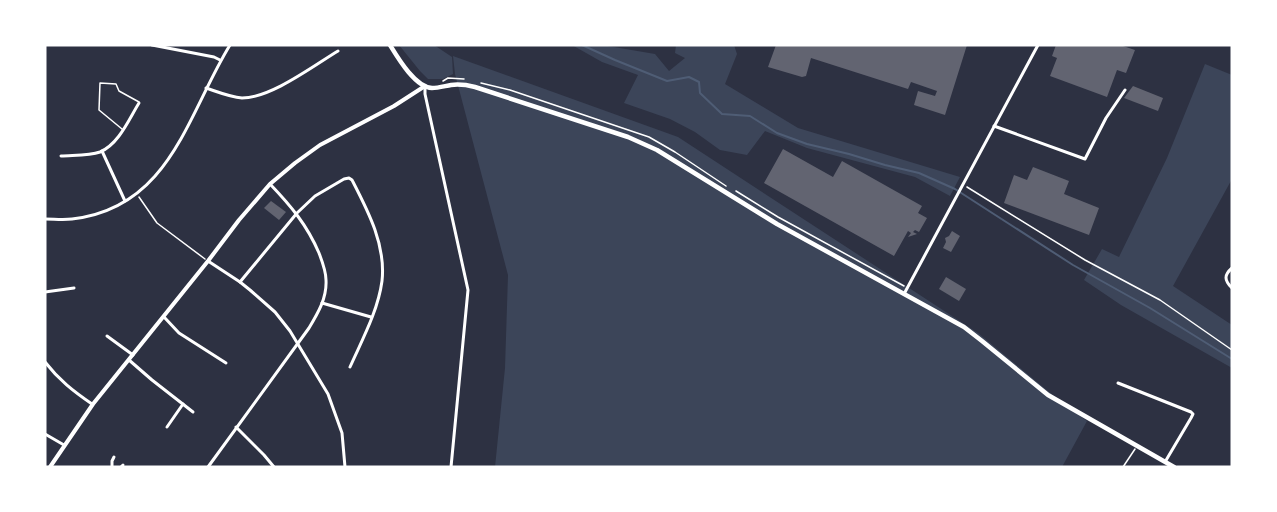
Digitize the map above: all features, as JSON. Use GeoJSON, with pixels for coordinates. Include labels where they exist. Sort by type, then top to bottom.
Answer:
{"type":"FeatureCollection","features":[{"type":"Feature","properties":{"kind":"main road"},"geometry":{"type":"LineString","coordinates":[[390,45],[418,83],[425,86],[432,88],[454,84],[475,87],[641,142],[671,158],[777,224],[906,291],[973,333],[1048,395],[1174,467]]}},
{"type":"Feature","properties":{"kind":"street"},"geometry":{"type":"LineString","coordinates":[[152,45],[220,60]]}},
{"type":"Feature","properties":{"kind":"street"},"geometry":{"type":"LineString","coordinates":[[45,219],[69,220],[104,212],[125,202],[150,183],[184,135],[220,60],[230,45]]}},
{"type":"Feature","properties":{"kind":"street"},"geometry":{"type":"LineString","coordinates":[[906,291],[1038,45]]}},
{"type":"Feature","properties":{"kind":"street"},"geometry":{"type":"LineString","coordinates":[[206,88],[221,94],[243,98],[259,95],[338,51]]}},
{"type":"Feature","properties":{"kind":"street"},"geometry":{"type":"LineString","coordinates":[[50,467],[93,404],[270,184],[320,145],[394,106],[425,86]]}},
{"type":"Feature","properties":{"kind":"street"},"geometry":{"type":"LineString","coordinates":[[425,86],[468,290],[450,467]]}},
{"type":"Feature","properties":{"kind":"street"},"geometry":{"type":"LineString","coordinates":[[994,126],[1085,159],[1106,118],[1125,90]]}},
{"type":"Feature","properties":{"kind":"street"},"geometry":{"type":"LineString","coordinates":[[61,156],[102,151],[122,130],[139,102]]}},
{"type":"Feature","properties":{"kind":"street"},"geometry":{"type":"LineString","coordinates":[[102,151],[125,202]]}},
{"type":"Feature","properties":{"kind":"street"},"geometry":{"type":"LineString","coordinates":[[240,282],[297,213],[315,196],[344,179],[352,180],[373,224],[380,254],[382,280],[379,296],[350,367]]}},
{"type":"Feature","properties":{"kind":"street"},"geometry":{"type":"LineString","coordinates":[[207,467],[309,328],[322,303],[326,288],[324,269],[315,244],[297,213],[270,184]]}},
{"type":"Feature","properties":{"kind":"street"},"geometry":{"type":"LineString","coordinates":[[208,261],[240,282],[275,312],[298,344],[328,394],[337,416],[342,433],[345,467]]}},
{"type":"Feature","properties":{"kind":"street"},"geometry":{"type":"LineString","coordinates":[[1232,268],[1227,272],[1226,277],[1232,288]]}},
{"type":"Feature","properties":{"kind":"street"},"geometry":{"type":"LineString","coordinates":[[45,292],[74,288]]}},
{"type":"Feature","properties":{"kind":"street"},"geometry":{"type":"LineString","coordinates":[[322,303],[371,317]]}},
{"type":"Feature","properties":{"kind":"street"},"geometry":{"type":"LineString","coordinates":[[164,317],[185,337],[226,363]]}},
{"type":"Feature","properties":{"kind":"street"},"geometry":{"type":"LineString","coordinates":[[107,336],[133,355]]}},
{"type":"Feature","properties":{"kind":"street"},"geometry":{"type":"LineString","coordinates":[[129,360],[193,412]]}},
{"type":"Feature","properties":{"kind":"street"},"geometry":{"type":"LineString","coordinates":[[45,362],[58,379],[93,404]]}},
{"type":"Feature","properties":{"kind":"street"},"geometry":{"type":"LineString","coordinates":[[1118,383],[1191,412],[1191,418],[1166,462]]}},
{"type":"Feature","properties":{"kind":"street"},"geometry":{"type":"LineString","coordinates":[[166,427],[183,404]]}},
{"type":"Feature","properties":{"kind":"street"},"geometry":{"type":"LineString","coordinates":[[236,427],[274,467]]}},
{"type":"Feature","properties":{"kind":"street"},"geometry":{"type":"LineString","coordinates":[[45,434],[64,446]]}},
{"type":"Feature","properties":{"kind":"street"},"geometry":{"type":"LineString","coordinates":[[112,467],[114,457]]}},
{"type":"Feature","properties":{"kind":"lane"},"geometry":{"type":"LineString","coordinates":[[122,130],[99,110],[100,83],[116,84],[119,91],[139,102]]}},
{"type":"Feature","properties":{"kind":"path"},"geometry":{"type":"LineString","coordinates":[[437,82],[448,78],[471,80]]}},
{"type":"Feature","properties":{"kind":"path"},"geometry":{"type":"LineString","coordinates":[[481,82],[649,137],[778,217],[906,291]]}},
{"type":"Feature","properties":{"kind":"path"},"geometry":{"type":"LineString","coordinates":[[963,187],[1085,260],[1160,300],[1232,350]]}},
{"type":"Feature","properties":{"kind":"path"},"geometry":{"type":"LineString","coordinates":[[137,194],[157,223],[208,261]]}},
{"type":"Feature","properties":{"kind":"path"},"geometry":{"type":"LineString","coordinates":[[1123,467],[1137,446]]}},
{"type":"Feature","properties":{"kind":"shaded area"},"geometry":{"type":"Polygon","coordinates":[[[399,45],[434,45],[452,57],[453,74],[443,79],[428,79],[399,45]]]}},
{"type":"Feature","properties":{"kind":"shaded area"},"geometry":{"type":"Polygon","coordinates":[[[572,45],[602,45],[655,54],[669,71],[685,58],[675,53],[676,45],[734,45],[737,54],[725,84],[798,128],[960,177],[950,196],[915,177],[807,148],[765,131],[747,155],[720,150],[695,132],[670,119],[624,103],[638,75],[602,62],[572,45]]]}},
{"type":"Feature","properties":{"kind":"shaded area"},"geometry":{"type":"Polygon","coordinates":[[[453,56],[678,137],[978,333],[1087,421],[1062,467],[495,467],[505,368],[508,275],[455,74],[453,56]]]}},
{"type":"Feature","properties":{"kind":"shaded area"},"geometry":{"type":"Polygon","coordinates":[[[1205,64],[1232,75],[1232,179],[1173,286],[1232,325],[1232,368],[1121,305],[1084,280],[1102,249],[1119,257],[1167,158],[1205,64]]]}},
{"type":"Feature","properties":{"kind":"building"},"geometry":{"type":"Polygon","coordinates":[[[776,45],[967,45],[945,115],[914,105],[918,91],[935,96],[937,91],[911,82],[908,89],[811,58],[806,76],[802,77],[768,67],[776,45]]]}},
{"type":"Feature","properties":{"kind":"building"},"geometry":{"type":"Polygon","coordinates":[[[1056,45],[1120,45],[1135,50],[1126,73],[1117,70],[1107,97],[1050,76],[1057,58],[1052,56],[1056,45]]]}},
{"type":"Feature","properties":{"kind":"building"},"geometry":{"type":"Polygon","coordinates":[[[1133,86],[1163,98],[1158,111],[1124,98],[1133,86]]]}},
{"type":"Feature","properties":{"kind":"building"},"geometry":{"type":"Polygon","coordinates":[[[783,149],[833,177],[842,161],[922,206],[918,213],[927,218],[919,232],[915,230],[913,232],[917,234],[908,237],[911,233],[908,231],[894,256],[764,183],[783,149]]]}},
{"type":"Feature","properties":{"kind":"building"},"geometry":{"type":"Polygon","coordinates":[[[1033,167],[1069,181],[1064,194],[1099,208],[1089,235],[1004,203],[1014,175],[1027,180],[1033,167]]]}},
{"type":"Feature","properties":{"kind":"building"},"geometry":{"type":"Polygon","coordinates":[[[271,201],[286,212],[279,220],[264,208],[271,201]]]}},
{"type":"Feature","properties":{"kind":"building"},"geometry":{"type":"Polygon","coordinates":[[[952,231],[960,236],[951,252],[943,248],[945,238],[952,231]]]}},
{"type":"Feature","properties":{"kind":"building"},"geometry":{"type":"Polygon","coordinates":[[[946,277],[966,289],[959,301],[939,289],[946,277]]]}},
{"type":"Feature","properties":{"kind":"waterway"},"geometry":{"type":"LineString","coordinates":[[582,45],[667,81],[689,77],[699,82],[700,93],[722,114],[750,116],[777,133],[807,144],[919,173],[955,189],[1073,265],[1150,308],[1232,359]]}}]}
